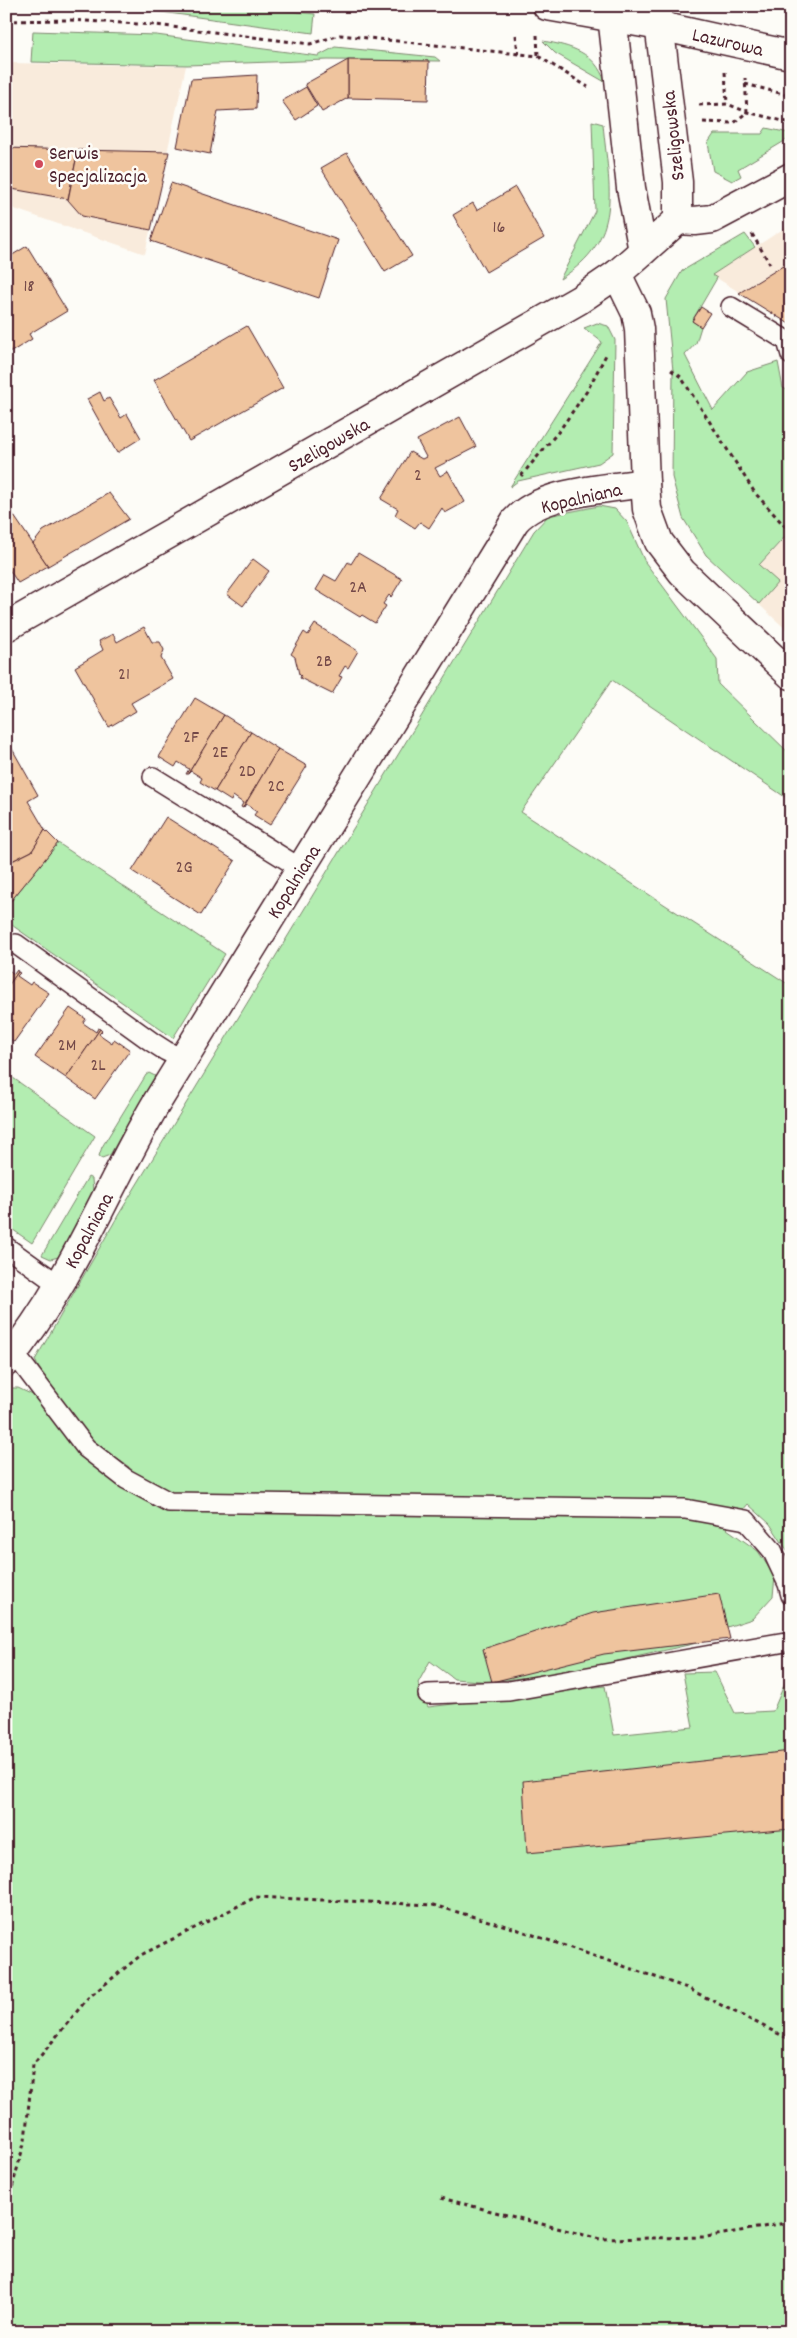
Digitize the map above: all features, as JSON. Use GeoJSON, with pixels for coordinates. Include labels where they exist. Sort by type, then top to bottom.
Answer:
{"type":"FeatureCollection","features":[{"type":"Feature","properties":{"kind":"street","name":"Lazurowa"},"geometry":{"type":"LineString","coordinates":[[547,6],[658,16],[791,55]]}},
{"type":"Feature","properties":{"kind":"street"},"geometry":{"type":"LineString","coordinates":[[611,12],[631,188],[643,251]]}},
{"type":"Feature","properties":{"kind":"street","name":"Szeligowska"},"geometry":{"type":"LineString","coordinates":[[8,622],[579,300],[617,274],[678,220],[678,182],[658,16]]}},
{"type":"Feature","properties":{"kind":"street"},"geometry":{"type":"LineString","coordinates":[[678,220],[695,221],[712,218],[791,177]]}},
{"type":"Feature","properties":{"kind":"street","name":"Kopalniana"},"geometry":{"type":"LineString","coordinates":[[617,274],[636,313],[639,329],[647,509],[659,542],[682,572],[791,675]]}},
{"type":"Feature","properties":{"kind":"street","name":"Kopalniana"},"geometry":{"type":"LineString","coordinates":[[10,1357],[59,1284],[88,1233],[136,1138],[183,1059],[518,517],[528,509],[557,499],[645,484]]}},
{"type":"Feature","properties":{"kind":"lane"},"geometry":{"type":"LineString","coordinates":[[731,307],[787,341],[791,355]]}},
{"type":"Feature","properties":{"kind":"lane"},"geometry":{"type":"LineString","coordinates":[[153,777],[300,868]]}},
{"type":"Feature","properties":{"kind":"lane"},"geometry":{"type":"LineString","coordinates":[[16,944],[166,1052],[183,1059]]}},
{"type":"Feature","properties":{"kind":"lane"},"geometry":{"type":"LineString","coordinates":[[6,1247],[59,1284]]}},
{"type":"Feature","properties":{"kind":"lane"},"geometry":{"type":"LineString","coordinates":[[10,1357],[86,1448],[126,1479],[170,1502],[685,1509],[746,1520],[772,1550],[788,1584],[791,1595]]}},
{"type":"Feature","properties":{"kind":"lane"},"geometry":{"type":"LineString","coordinates":[[428,1694],[508,1691],[791,1641]]}},
{"type":"Feature","properties":{"kind":"path"},"geometry":{"type":"LineString","coordinates":[[6,21],[69,20],[156,25],[310,44],[340,35],[538,56],[592,89]]}},
{"type":"Feature","properties":{"kind":"path"},"geometry":{"type":"LineString","coordinates":[[516,35],[518,54]]}},
{"type":"Feature","properties":{"kind":"path"},"geometry":{"type":"LineString","coordinates":[[537,38],[538,56]]}},
{"type":"Feature","properties":{"kind":"path"},"geometry":{"type":"LineString","coordinates":[[725,77],[727,104]]}},
{"type":"Feature","properties":{"kind":"path"},"geometry":{"type":"LineString","coordinates":[[745,78],[747,112]]}},
{"type":"Feature","properties":{"kind":"path"},"geometry":{"type":"LineString","coordinates":[[745,84],[791,96]]}},
{"type":"Feature","properties":{"kind":"path"},"geometry":{"type":"LineString","coordinates":[[694,106],[727,104],[747,112],[791,123]]}},
{"type":"Feature","properties":{"kind":"path"},"geometry":{"type":"LineString","coordinates":[[699,122],[734,123],[747,112]]}},
{"type":"Feature","properties":{"kind":"path"},"geometry":{"type":"LineString","coordinates":[[747,227],[770,264]]}},
{"type":"Feature","properties":{"kind":"path"},"geometry":{"type":"LineString","coordinates":[[519,481],[559,431],[587,391],[608,352]]}},
{"type":"Feature","properties":{"kind":"path"},"geometry":{"type":"LineString","coordinates":[[665,369],[673,370],[681,377],[756,493],[791,533]]}},
{"type":"Feature","properties":{"kind":"path"},"geometry":{"type":"LineString","coordinates":[[6,2210],[25,2140],[33,2065],[88,1998],[141,1956],[256,1897],[433,1905],[513,1928],[687,1988],[791,2040]]}},
{"type":"Feature","properties":{"kind":"path"},"geometry":{"type":"LineString","coordinates":[[441,2198],[600,2239],[706,2236],[791,2222]]}},
{"type":"Feature","properties":{"kind":"shaded area"},"geometry":{"type":"Polygon","coordinates":[[[6,63],[186,66],[145,254],[6,206],[6,63]]]}},
{"type":"Feature","properties":{"kind":"shaded area"},"geometry":{"type":"Polygon","coordinates":[[[791,224],[791,325],[712,275],[791,224]]]}},
{"type":"Feature","properties":{"kind":"shaded area"},"geometry":{"type":"Polygon","coordinates":[[[791,531],[791,634],[739,586],[791,531]]]}},
{"type":"Feature","properties":{"kind":"green space"},"geometry":{"type":"Polygon","coordinates":[[[33,6],[246,6],[315,14],[313,33],[154,11],[33,8],[33,6]]]}},
{"type":"Feature","properties":{"kind":"green space"},"geometry":{"type":"Polygon","coordinates":[[[33,31],[156,35],[318,56],[335,47],[435,57],[440,61],[328,60],[187,65],[31,62],[33,31]]]}},
{"type":"Feature","properties":{"kind":"green space"},"geometry":{"type":"Polygon","coordinates":[[[543,41],[563,45],[581,52],[595,64],[605,82],[555,53],[543,41]]]}},
{"type":"Feature","properties":{"kind":"green space"},"geometry":{"type":"Polygon","coordinates":[[[592,121],[603,124],[608,170],[608,211],[604,229],[595,247],[581,263],[560,279],[595,211],[592,121]]]}},
{"type":"Feature","properties":{"kind":"green space"},"geometry":{"type":"Polygon","coordinates":[[[766,128],[789,133],[788,139],[738,169],[741,176],[732,181],[713,171],[708,143],[714,134],[762,134],[766,128]]]}},
{"type":"Feature","properties":{"kind":"green space"},"geometry":{"type":"Polygon","coordinates":[[[745,234],[755,247],[712,275],[717,278],[692,321],[701,327],[696,343],[685,355],[713,410],[747,372],[778,362],[783,388],[791,392],[791,530],[759,565],[778,582],[759,604],[706,555],[683,518],[672,477],[673,371],[666,299],[682,271],[745,234]]]}},
{"type":"Feature","properties":{"kind":"green space"},"geometry":{"type":"Polygon","coordinates":[[[597,323],[608,326],[615,340],[613,453],[599,463],[518,481],[510,487],[602,342],[584,328],[597,323]]]}},
{"type":"Feature","properties":{"kind":"green space"},"geometry":{"type":"Polygon","coordinates":[[[599,506],[615,509],[627,522],[645,562],[717,659],[718,684],[791,755],[791,801],[612,680],[521,812],[791,986],[791,1556],[770,1524],[748,1504],[727,1529],[758,1551],[775,1577],[773,1596],[752,1619],[727,1627],[697,1643],[583,1669],[492,1682],[454,1679],[430,1661],[418,1683],[428,1707],[605,1686],[614,1735],[693,1727],[683,1673],[715,1672],[735,1713],[773,1711],[791,1669],[791,2332],[6,2332],[6,1391],[9,1388],[18,1388],[35,1396],[79,1450],[104,1475],[124,1488],[129,1467],[94,1442],[53,1391],[35,1360],[119,1214],[534,531],[548,516],[599,506]]]}},
{"type":"Feature","properties":{"kind":"green space"},"geometry":{"type":"Polygon","coordinates":[[[58,843],[225,954],[173,1038],[6,921],[6,907],[58,843]]]}},
{"type":"Feature","properties":{"kind":"green space"},"geometry":{"type":"Polygon","coordinates":[[[6,1073],[95,1136],[32,1243],[6,1225],[6,1073]]]}},
{"type":"Feature","properties":{"kind":"green space"},"geometry":{"type":"Polygon","coordinates":[[[149,1073],[155,1076],[110,1155],[102,1158],[99,1156],[102,1147],[149,1073]]]}},
{"type":"Feature","properties":{"kind":"green space"},"geometry":{"type":"Polygon","coordinates":[[[88,1177],[92,1179],[93,1191],[62,1256],[51,1259],[42,1255],[88,1177]]]}},
{"type":"Feature","properties":{"kind":"building"},"geometry":{"type":"Polygon","coordinates":[[[348,60],[429,61],[428,100],[348,98],[348,60]]]}},
{"type":"Feature","properties":{"kind":"building"},"geometry":{"type":"Polygon","coordinates":[[[348,60],[348,98],[322,112],[305,84],[348,60]]]}},
{"type":"Feature","properties":{"kind":"building"},"geometry":{"type":"Polygon","coordinates":[[[257,75],[256,109],[218,111],[210,154],[177,147],[191,79],[257,75]]]}},
{"type":"Feature","properties":{"kind":"building"},"geometry":{"type":"Polygon","coordinates":[[[306,87],[317,106],[296,120],[282,101],[306,87]]]}},
{"type":"Feature","properties":{"kind":"building"},"geometry":{"type":"Polygon","coordinates":[[[6,148],[78,150],[68,199],[6,188],[6,148]]]}},
{"type":"Feature","properties":{"kind":"building"},"geometry":{"type":"Polygon","coordinates":[[[78,150],[169,152],[151,230],[82,216],[68,200],[78,150]]]}},
{"type":"Feature","properties":{"kind":"building"},"geometry":{"type":"Polygon","coordinates":[[[347,153],[412,256],[385,272],[321,168],[347,153]]]}},
{"type":"Feature","properties":{"kind":"building"},"geometry":{"type":"Polygon","coordinates":[[[171,183],[338,240],[319,298],[151,241],[171,183]]]}},
{"type":"Feature","properties":{"kind":"building"},"geometry":{"type":"Polygon","coordinates":[[[515,187],[544,238],[486,272],[453,215],[473,203],[477,210],[515,187]]]}},
{"type":"Feature","properties":{"kind":"building"},"geometry":{"type":"Polygon","coordinates":[[[27,246],[67,311],[29,334],[32,339],[11,352],[6,344],[6,259],[27,246]]]}},
{"type":"Feature","properties":{"kind":"building"},"geometry":{"type":"Polygon","coordinates":[[[791,261],[791,325],[739,293],[791,261]]]}},
{"type":"Feature","properties":{"kind":"building"},"geometry":{"type":"Polygon","coordinates":[[[701,307],[710,313],[701,327],[692,321],[701,307]]]}},
{"type":"Feature","properties":{"kind":"building"},"geometry":{"type":"Polygon","coordinates":[[[247,326],[283,388],[189,441],[154,380],[247,326]]]}},
{"type":"Feature","properties":{"kind":"building"},"geometry":{"type":"Polygon","coordinates":[[[100,392],[104,401],[109,398],[121,418],[127,414],[141,438],[117,453],[87,399],[100,392]]]}},
{"type":"Feature","properties":{"kind":"building"},"geometry":{"type":"Polygon","coordinates":[[[460,417],[476,447],[435,468],[440,476],[448,471],[465,502],[445,513],[442,508],[429,528],[420,522],[415,528],[395,515],[398,509],[381,499],[410,452],[422,459],[426,457],[417,440],[460,417]]]}},
{"type":"Feature","properties":{"kind":"building"},"geometry":{"type":"Polygon","coordinates":[[[109,493],[129,519],[48,566],[33,544],[43,531],[109,493]]]}},
{"type":"Feature","properties":{"kind":"building"},"geometry":{"type":"Polygon","coordinates":[[[10,510],[48,566],[18,583],[6,565],[6,512],[10,510]]]}},
{"type":"Feature","properties":{"kind":"building"},"geometry":{"type":"Polygon","coordinates":[[[358,553],[402,579],[391,597],[389,595],[383,604],[386,606],[375,623],[362,615],[360,617],[316,590],[325,575],[336,581],[348,562],[351,564],[358,553]]]}},
{"type":"Feature","properties":{"kind":"building"},"geometry":{"type":"Polygon","coordinates":[[[253,559],[269,571],[243,606],[227,594],[253,559]]]}},
{"type":"Feature","properties":{"kind":"building"},"geometry":{"type":"Polygon","coordinates":[[[315,624],[358,651],[348,668],[345,666],[339,676],[342,677],[332,694],[300,678],[295,657],[291,654],[304,632],[308,635],[315,624]]]}},
{"type":"Feature","properties":{"kind":"building"},"geometry":{"type":"Polygon","coordinates":[[[144,627],[152,642],[160,642],[164,650],[161,658],[173,679],[131,703],[136,711],[109,727],[75,667],[103,650],[99,641],[113,634],[117,642],[144,627]]]}},
{"type":"Feature","properties":{"kind":"building"},"geometry":{"type":"Polygon","coordinates":[[[195,698],[224,715],[188,774],[186,774],[189,769],[178,762],[175,767],[159,757],[195,698]]]}},
{"type":"Feature","properties":{"kind":"building"},"geometry":{"type":"Polygon","coordinates":[[[224,715],[251,732],[215,791],[200,782],[202,778],[191,771],[188,774],[224,715]]]}},
{"type":"Feature","properties":{"kind":"building"},"geometry":{"type":"Polygon","coordinates":[[[251,732],[278,749],[243,808],[241,807],[243,803],[233,796],[231,801],[215,791],[251,732]]]}},
{"type":"Feature","properties":{"kind":"building"},"geometry":{"type":"Polygon","coordinates":[[[6,738],[38,795],[28,801],[45,830],[32,851],[6,864],[6,738]]]}},
{"type":"Feature","properties":{"kind":"building"},"geometry":{"type":"Polygon","coordinates":[[[278,749],[307,766],[270,825],[254,815],[257,811],[246,804],[243,808],[278,749]]]}},
{"type":"Feature","properties":{"kind":"building"},"geometry":{"type":"Polygon","coordinates":[[[166,817],[235,861],[201,915],[132,871],[166,817]]]}},
{"type":"Feature","properties":{"kind":"building"},"geometry":{"type":"Polygon","coordinates":[[[45,830],[58,843],[6,907],[6,864],[32,851],[45,830]]]}},
{"type":"Feature","properties":{"kind":"building"},"geometry":{"type":"Polygon","coordinates":[[[6,968],[14,974],[17,970],[18,972],[6,989],[6,968]]]}},
{"type":"Feature","properties":{"kind":"building"},"geometry":{"type":"Polygon","coordinates":[[[18,972],[20,973],[17,976],[30,985],[32,982],[49,993],[14,1042],[6,1036],[6,989],[18,972]]]}},
{"type":"Feature","properties":{"kind":"building"},"geometry":{"type":"Polygon","coordinates":[[[70,1008],[86,1019],[83,1023],[96,1032],[98,1028],[100,1029],[66,1078],[35,1057],[70,1008]]]}},
{"type":"Feature","properties":{"kind":"building"},"geometry":{"type":"Polygon","coordinates":[[[100,1029],[102,1031],[99,1034],[112,1043],[114,1039],[130,1050],[95,1099],[66,1078],[100,1029]]]}},
{"type":"Feature","properties":{"kind":"building"},"geometry":{"type":"Polygon","coordinates":[[[719,1594],[730,1639],[604,1654],[492,1682],[483,1649],[593,1613],[719,1594]]]}},
{"type":"Feature","properties":{"kind":"building"},"geometry":{"type":"Polygon","coordinates":[[[791,1751],[791,1829],[527,1853],[523,1781],[791,1751]]]}},
{"type":"Feature","properties":{"kind":"place","name":"Serwis Specjalizacja"},"geometry":{"type":"Point","coordinates":[39,164]}}]}
